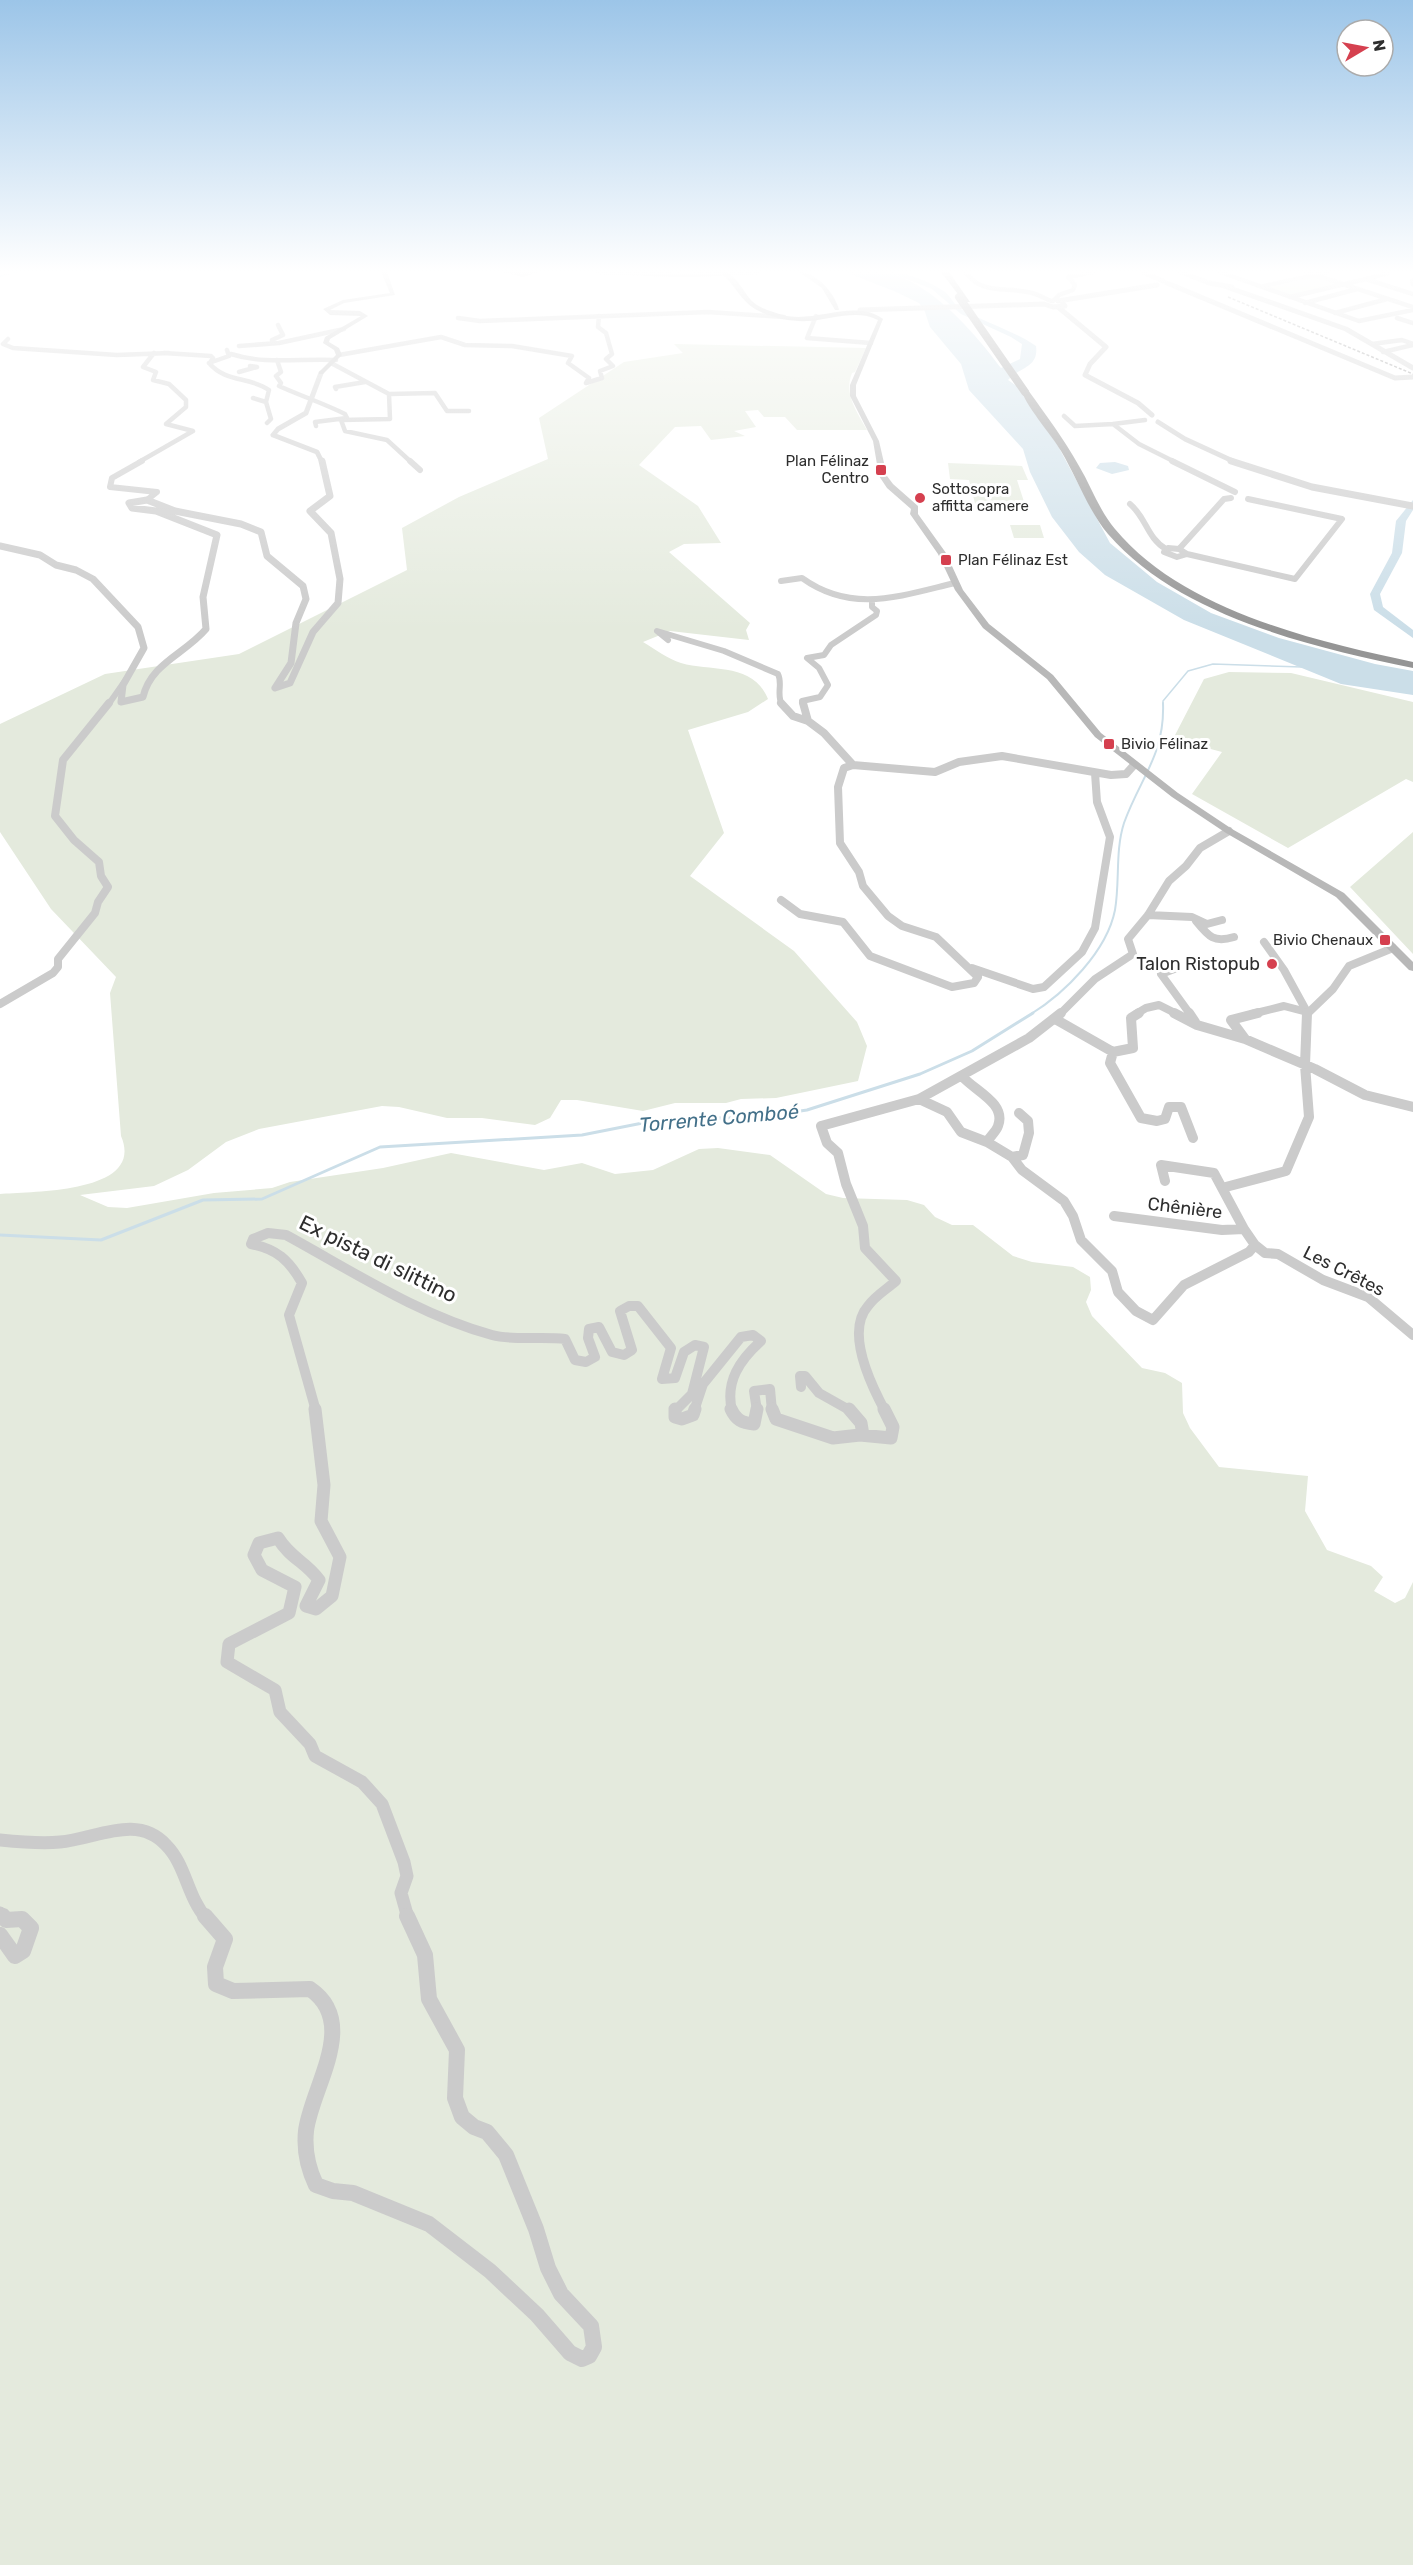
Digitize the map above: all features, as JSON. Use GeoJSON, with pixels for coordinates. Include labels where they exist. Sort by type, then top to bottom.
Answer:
{"type":"FeatureCollection","features":[{"type":"Feature","properties":{"kind":"highway"},"geometry":{"type":"LineString","coordinates":[[1027,392],[1068,455],[1105,522],[1135,555],[1166,578],[1220,606],[1283,630],[1350,651],[1413,663]]}},
{"type":"Feature","properties":{"kind":"highway"},"geometry":{"type":"LineString","coordinates":[[1028,392],[1074,454],[1116,528],[1155,565],[1206,595],[1252,615],[1306,634],[1413,663]]}},
{"type":"Feature","properties":{"kind":"main road"},"geometry":{"type":"LineString","coordinates":[[853,392],[853,396],[876,441],[885,481],[915,508],[914,514],[942,553],[955,583],[986,626],[1050,677],[1086,723],[1136,766],[1229,831],[1340,895],[1413,968]]}},
{"type":"Feature","properties":{"kind":"street"},"geometry":{"type":"LineString","coordinates":[[147,500],[157,492],[112,489],[112,478],[193,431],[166,424],[186,407],[186,400],[177,392]]}},
{"type":"Feature","properties":{"kind":"street"},"geometry":{"type":"LineString","coordinates":[[267,423],[271,415],[266,402],[269,392]]}},
{"type":"Feature","properties":{"kind":"street"},"geometry":{"type":"LineString","coordinates":[[291,392],[303,397],[313,398],[345,414],[347,418]]}},
{"type":"Feature","properties":{"kind":"street"},"geometry":{"type":"LineString","coordinates":[[0,546],[40,555],[56,565],[76,570],[94,580],[138,627],[144,648],[123,685],[121,702],[143,697],[144,685],[155,668],[182,654],[206,629],[203,597],[217,535],[156,511],[128,505],[135,501],[147,500],[175,511],[241,524],[261,531],[267,556],[303,586],[306,603],[296,623],[292,659],[274,688],[290,683],[313,632],[338,603],[340,579],[331,533],[310,511],[330,496],[321,460],[309,448],[285,442],[273,435],[280,428],[305,415],[315,392]]}},
{"type":"Feature","properties":{"kind":"street"},"geometry":{"type":"LineString","coordinates":[[384,392],[389,394],[435,393],[447,411],[469,411]]}},
{"type":"Feature","properties":{"kind":"street"},"geometry":{"type":"LineString","coordinates":[[1117,392],[1138,403],[1152,416]]}},
{"type":"Feature","properties":{"kind":"street"},"geometry":{"type":"LineString","coordinates":[[316,426],[315,422],[347,418],[378,421],[390,419],[389,394]]}},
{"type":"Feature","properties":{"kind":"street"},"geometry":{"type":"LineString","coordinates":[[253,398],[266,402]]}},
{"type":"Feature","properties":{"kind":"street"},"geometry":{"type":"LineString","coordinates":[[1064,416],[1075,426],[1145,420],[1158,422],[1182,439],[1274,479],[1331,494],[1413,506]]}},
{"type":"Feature","properties":{"kind":"street"},"geometry":{"type":"LineString","coordinates":[[1145,420],[1145,416],[1162,418],[1158,422]]}},
{"type":"Feature","properties":{"kind":"street"},"geometry":{"type":"LineString","coordinates":[[347,418],[341,420],[345,431],[387,440],[404,454],[405,459],[420,470]]}},
{"type":"Feature","properties":{"kind":"street"},"geometry":{"type":"LineString","coordinates":[[1113,424],[1139,444],[1235,492],[1248,494],[1250,497],[1224,500],[1179,549]]}},
{"type":"Feature","properties":{"kind":"street"},"geometry":{"type":"LineString","coordinates":[[1130,504],[1137,507],[1151,541],[1166,549],[1179,549],[1203,560],[1295,579],[1342,519],[1239,499],[1228,494],[1235,492]]}},
{"type":"Feature","properties":{"kind":"street"},"geometry":{"type":"LineString","coordinates":[[1166,549],[1166,554],[1172,557],[1187,554]]}},
{"type":"Feature","properties":{"kind":"street"},"geometry":{"type":"LineString","coordinates":[[781,581],[802,578],[817,593],[872,603],[955,583]]}},
{"type":"Feature","properties":{"kind":"street"},"geometry":{"type":"LineString","coordinates":[[808,721],[802,701],[820,697],[828,685],[819,668],[807,658],[824,655],[831,645],[876,615],[877,611],[872,607],[872,603]]}},
{"type":"Feature","properties":{"kind":"street"},"geometry":{"type":"LineString","coordinates":[[668,640],[657,631],[724,651],[778,674],[780,680],[778,694],[783,706],[789,713],[808,721],[824,733],[853,765]]}},
{"type":"Feature","properties":{"kind":"street"},"geometry":{"type":"LineString","coordinates":[[0,1004],[53,973],[58,967],[58,959],[95,914],[98,902],[108,887],[101,876],[99,862],[74,840],[55,816],[63,760],[115,696],[133,668]]}},
{"type":"Feature","properties":{"kind":"street"},"geometry":{"type":"LineString","coordinates":[[781,900],[800,914],[843,922],[870,956],[952,987],[974,983],[978,977],[969,966],[936,937],[902,926],[888,916],[863,886],[859,872],[840,843],[838,787],[844,768],[853,765],[935,772],[959,762],[1002,756],[1095,772],[1126,774],[1136,766]]}},
{"type":"Feature","properties":{"kind":"street"},"geometry":{"type":"LineString","coordinates":[[969,966],[988,976],[1033,989],[1044,987],[1082,952],[1095,928],[1110,837],[1097,802],[1095,772]]}},
{"type":"Feature","properties":{"kind":"street"},"geometry":{"type":"LineString","coordinates":[[919,1099],[1029,1038],[1055,1019],[1095,979],[1132,954],[1128,939],[1148,915],[1168,881],[1186,866],[1200,848],[1229,831]]}},
{"type":"Feature","properties":{"kind":"street"},"geometry":{"type":"LineString","coordinates":[[1148,915],[1192,917],[1207,924],[1222,920]]}},
{"type":"Feature","properties":{"kind":"street"},"geometry":{"type":"LineString","coordinates":[[1192,917],[1211,939],[1220,941],[1234,937]]}},
{"type":"Feature","properties":{"kind":"street"},"geometry":{"type":"LineString","coordinates":[[1264,942],[1284,970],[1306,1012],[1305,1065]]}},
{"type":"Feature","properties":{"kind":"street"},"geometry":{"type":"LineString","coordinates":[[1306,1012],[1333,989],[1349,966],[1393,948]]}},
{"type":"Feature","properties":{"kind":"street"},"geometry":{"type":"LineString","coordinates":[[1176,968],[1161,974],[1197,1024]]}},
{"type":"Feature","properties":{"kind":"street"},"geometry":{"type":"LineString","coordinates":[[1055,1019],[1113,1052],[1133,1048],[1131,1018],[1146,1008],[1159,1005],[1197,1024],[1245,1039],[1305,1065],[1365,1095],[1413,1107]]}},
{"type":"Feature","properties":{"kind":"street"},"geometry":{"type":"LineString","coordinates":[[1245,1039],[1231,1020],[1284,1006],[1306,1012]]}},
{"type":"Feature","properties":{"kind":"street"},"geometry":{"type":"LineString","coordinates":[[1113,1052],[1110,1063],[1141,1118],[1157,1121],[1165,1119],[1169,1107],[1181,1107],[1193,1138]]}},
{"type":"Feature","properties":{"kind":"street","name":"Chênière"},"geometry":{"type":"LineString","coordinates":[[1114,1216],[1222,1230],[1244,1229],[1222,1188],[1286,1171],[1307,1127],[1309,1117],[1305,1065]]}},
{"type":"Feature","properties":{"kind":"street"},"geometry":{"type":"LineString","coordinates":[[962,1076],[971,1087],[977,1088],[998,1108],[998,1128],[987,1142]]}},
{"type":"Feature","properties":{"kind":"street"},"geometry":{"type":"LineString","coordinates":[[919,1099],[947,1112],[961,1132],[987,1142],[1012,1157],[1022,1170],[1064,1201],[1073,1216],[1081,1240],[1112,1271],[1118,1292],[1136,1311],[1153,1320],[1184,1285],[1235,1261],[1255,1245],[1244,1229]]}},
{"type":"Feature","properties":{"kind":"street","name":"Ex pista di slittino"},"geometry":{"type":"LineString","coordinates":[[0,1840],[67,1841],[114,1828],[134,1828],[151,1833],[166,1843],[194,1904],[210,1919],[225,1940],[215,1967],[216,1984],[232,1991],[310,1989],[320,1993],[330,2012],[330,2047],[324,2078],[306,2131],[305,2157],[316,2185],[333,2191],[353,2193],[429,2224],[514,2293],[537,2315],[570,2353],[582,2359],[589,2356],[594,2347],[591,2326],[561,2294],[548,2268],[536,2229],[506,2155],[487,2132],[474,2127],[462,2117],[455,2098],[457,2050],[429,1999],[424,1955],[403,1907],[401,1893],[407,1876],[382,1804],[362,1782],[315,1756],[310,1744],[280,1712],[275,1690],[227,1662],[229,1644],[289,1613],[295,1587],[262,1570],[254,1555],[259,1543],[278,1538],[288,1554],[310,1568],[319,1580],[306,1606],[316,1609],[332,1596],[340,1557],[321,1521],[324,1485],[318,1419],[289,1316],[302,1283],[289,1260],[270,1247],[251,1244],[254,1239],[268,1233],[286,1235],[410,1302],[494,1335],[549,1336],[565,1339],[575,1360],[586,1362],[595,1357],[588,1338],[589,1329],[599,1327],[612,1352],[624,1355],[632,1350],[620,1311],[629,1306],[638,1306],[671,1348],[662,1379],[675,1378],[684,1352],[695,1345],[704,1347],[692,1394],[675,1408],[675,1417],[682,1419],[693,1415],[704,1384],[741,1337],[753,1335],[761,1341],[742,1359],[730,1387],[731,1410],[736,1422],[743,1426],[754,1424],[758,1415],[754,1391],[763,1388],[770,1389],[772,1415],[776,1419],[833,1438],[863,1435],[891,1438],[893,1427],[869,1382],[858,1338],[866,1307],[896,1281],[865,1248],[863,1226],[846,1184],[838,1153],[827,1143],[821,1126],[919,1099]]}},
{"type":"Feature","properties":{"kind":"street"},"geometry":{"type":"LineString","coordinates":[[1012,1157],[1023,1155],[1029,1133],[1028,1121],[1019,1113]]}},
{"type":"Feature","properties":{"kind":"street"},"geometry":{"type":"LineString","coordinates":[[1165,1181],[1161,1166],[1214,1173],[1222,1188]]}},
{"type":"Feature","properties":{"kind":"street","name":"Les Crêtes"},"geometry":{"type":"LineString","coordinates":[[1255,1245],[1265,1252],[1278,1254],[1323,1280],[1368,1297],[1412,1334]]}},
{"type":"Feature","properties":{"kind":"street"},"geometry":{"type":"LineString","coordinates":[[801,1387],[800,1376],[805,1376],[807,1382],[825,1396],[857,1413],[863,1424],[863,1435]]}},
{"type":"Feature","properties":{"kind":"street"},"geometry":{"type":"LineString","coordinates":[[0,1913],[6,1920],[22,1919],[31,1928],[23,1951],[15,1956],[10,1951],[8,1941],[0,1935]]}},
{"type":"Feature","properties":{"kind":"shaded area"},"geometry":{"type":"Polygon","coordinates":[[[579,392],[850,392],[858,415],[867,430],[797,430],[785,417],[764,417],[758,410],[745,411],[756,427],[734,431],[745,436],[711,440],[701,426],[675,427],[639,465],[698,506],[721,543],[684,544],[669,552],[750,623],[746,630],[749,640],[670,631],[643,642],[681,663],[730,670],[742,674],[761,687],[768,699],[748,712],[688,730],[724,833],[690,876],[794,951],[857,1022],[867,1046],[858,1081],[776,1098],[741,1099],[726,1103],[675,1103],[643,1111],[577,1100],[561,1100],[550,1118],[535,1125],[482,1118],[447,1118],[399,1107],[382,1106],[259,1129],[226,1142],[188,1170],[154,1186],[80,1195],[108,1207],[127,1208],[214,1193],[272,1188],[290,1182],[383,1168],[451,1153],[544,1170],[582,1163],[615,1174],[653,1170],[699,1149],[718,1148],[770,1155],[826,1194],[843,1198],[907,1200],[924,1205],[935,1217],[952,1225],[973,1225],[1013,1256],[1032,1262],[1073,1267],[1090,1277],[1091,1290],[1086,1302],[1092,1316],[1142,1368],[1165,1373],[1182,1383],[1183,1413],[1190,1428],[1219,1467],[1308,1476],[1305,1511],[1327,1550],[1371,1566],[1383,1577],[1374,1591],[1395,1603],[1405,1598],[1413,1582],[1413,2565],[0,2565],[0,1194],[82,1186],[102,1179],[117,1169],[124,1155],[110,993],[116,977],[51,909],[0,832],[0,724],[105,674],[239,654],[407,570],[402,528],[459,497],[548,459],[539,418],[579,392]]]}},
{"type":"Feature","properties":{"kind":"shaded area"},"geometry":{"type":"Polygon","coordinates":[[[948,463],[1022,466],[1028,480],[1017,480],[1027,511],[977,511],[969,480],[950,479],[948,463]]]}},
{"type":"Feature","properties":{"kind":"shaded area"},"geometry":{"type":"Polygon","coordinates":[[[1010,525],[1040,525],[1044,538],[1014,538],[1010,525]]]}},
{"type":"Feature","properties":{"kind":"shaded area"},"geometry":{"type":"Polygon","coordinates":[[[1229,672],[1291,673],[1413,702],[1413,782],[1406,779],[1288,848],[1192,794],[1222,752],[1173,739],[1204,679],[1229,672]]]}},
{"type":"Feature","properties":{"kind":"shaded area"},"geometry":{"type":"Polygon","coordinates":[[[1413,832],[1413,954],[1350,887],[1413,832]]]}},
{"type":"Feature","properties":{"kind":"water"},"geometry":{"type":"Polygon","coordinates":[[[971,392],[1021,392],[1058,446],[1110,543],[1157,582],[1211,613],[1279,638],[1375,664],[1413,671],[1413,695],[1341,684],[1184,620],[1105,575],[1079,552],[1052,517],[1030,472],[1023,449],[971,392]]]}},
{"type":"Feature","properties":{"kind":"water"},"geometry":{"type":"Polygon","coordinates":[[[1115,462],[1128,466],[1129,470],[1112,474],[1096,468],[1100,463],[1115,462]]]}},
{"type":"Feature","properties":{"kind":"waterway"},"geometry":{"type":"LineString","coordinates":[[1413,503],[1401,521],[1397,553],[1375,594],[1378,608],[1413,635]]}},
{"type":"Feature","properties":{"kind":"waterway","name":"Torrente Comboé"},"geometry":{"type":"LineString","coordinates":[[1031,1014],[1057,995],[1083,970],[1103,941],[1110,925],[1115,910],[1121,834],[1130,807],[1156,752],[1163,721],[1163,701],[1188,671],[1213,664],[1302,667]]}},
{"type":"Feature","properties":{"kind":"waterway","name":"Torrente Comboé"},"geometry":{"type":"LineString","coordinates":[[0,1235],[101,1240],[203,1200],[262,1199],[380,1147],[582,1135],[668,1118],[753,1118],[807,1110],[920,1074],[972,1051],[1033,1013]]}},
{"type":"Feature","properties":{"kind":"place","name":"Plan Félinaz Centro"},"geometry":{"type":"Point","coordinates":[881,470]}},
{"type":"Feature","properties":{"kind":"place","name":"Sottosopra affitta camere"},"geometry":{"type":"Point","coordinates":[920,498]}},
{"type":"Feature","properties":{"kind":"place","name":"Plan Félinaz Est"},"geometry":{"type":"Point","coordinates":[946,560]}},
{"type":"Feature","properties":{"kind":"place","name":"Bivio Félinaz"},"geometry":{"type":"Point","coordinates":[1109,744]}},
{"type":"Feature","properties":{"kind":"place","name":"Bivio Chenaux"},"geometry":{"type":"Point","coordinates":[1385,940]}},
{"type":"Feature","properties":{"kind":"place","name":"Talon Ristopub"},"geometry":{"type":"Point","coordinates":[1272,964]}}]}
